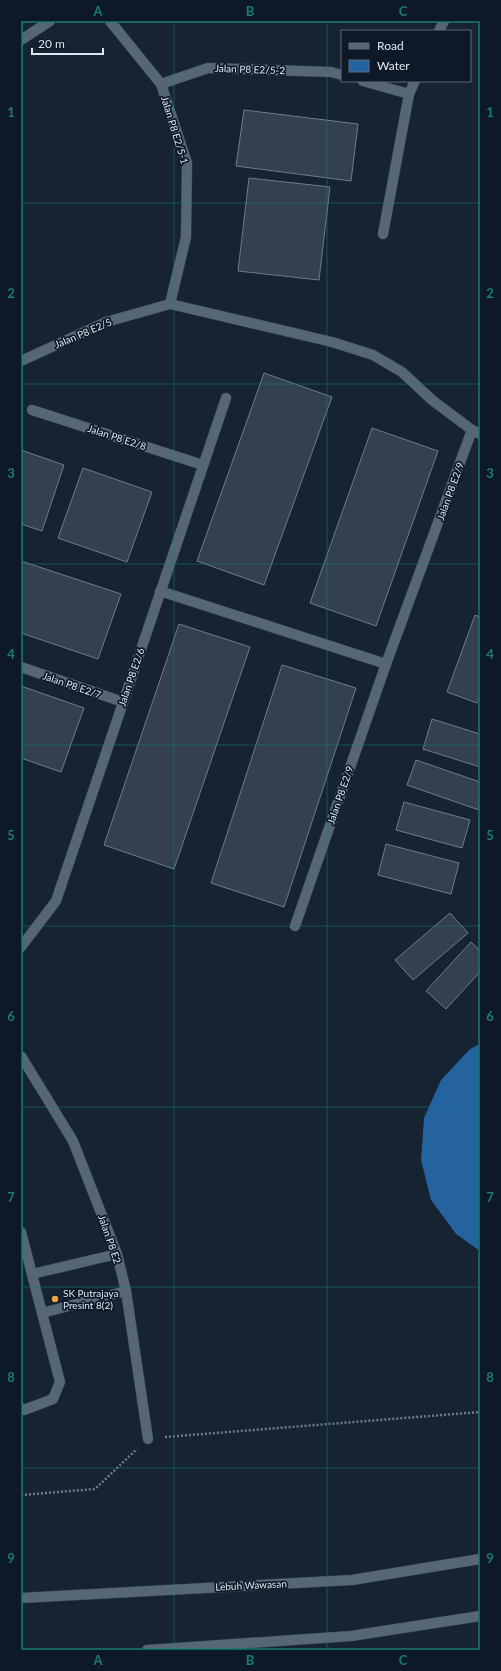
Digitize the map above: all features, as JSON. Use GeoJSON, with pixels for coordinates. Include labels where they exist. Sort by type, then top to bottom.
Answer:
{"type":"FeatureCollection","features":[{"type":"Feature","properties":{"kind":"street"},"geometry":{"type":"LineString","coordinates":[[21,40],[50,21]]}},
{"type":"Feature","properties":{"kind":"street","name":"Jalan P8 E2/5-1"},"geometry":{"type":"LineString","coordinates":[[110,21],[161,84],[187,163],[186,237],[170,304]]}},
{"type":"Feature","properties":{"kind":"street"},"geometry":{"type":"LineString","coordinates":[[440,30],[444,21]]}},
{"type":"Feature","properties":{"kind":"street","name":"Jalan P8 E2/5-2"},"geometry":{"type":"LineString","coordinates":[[161,84],[208,68],[331,72],[341,75]]}},
{"type":"Feature","properties":{"kind":"street"},"geometry":{"type":"LineString","coordinates":[[367,82],[409,94]]}},
{"type":"Feature","properties":{"kind":"street"},"geometry":{"type":"LineString","coordinates":[[383,234],[409,94],[415,82]]}},
{"type":"Feature","properties":{"kind":"street"},"geometry":{"type":"LineString","coordinates":[[170,304],[332,342],[373,356],[402,372],[432,400],[476,432]]}},
{"type":"Feature","properties":{"kind":"street","name":"Jalan P8 E2/5"},"geometry":{"type":"LineString","coordinates":[[21,360],[106,322],[170,304]]}},
{"type":"Feature","properties":{"kind":"street","name":"Jalan P8 E2/6"},"geometry":{"type":"LineString","coordinates":[[21,947],[56,901],[226,398]]}},
{"type":"Feature","properties":{"kind":"street","name":"Jalan P8 E2/8"},"geometry":{"type":"LineString","coordinates":[[32,410],[203,465]]}},
{"type":"Feature","properties":{"kind":"street","name":"Jalan P8 E2/9"},"geometry":{"type":"LineString","coordinates":[[295,926],[386,664],[476,432]]}},
{"type":"Feature","properties":{"kind":"street"},"geometry":{"type":"LineString","coordinates":[[160,591],[386,664]]}},
{"type":"Feature","properties":{"kind":"street","name":"Jalan P8 E2/7"},"geometry":{"type":"LineString","coordinates":[[21,667],[123,702]]}},
{"type":"Feature","properties":{"kind":"street","name":"Jalan P8 E2"},"geometry":{"type":"LineString","coordinates":[[21,1056],[73,1141],[117,1254],[126,1291],[148,1439]]}},
{"type":"Feature","properties":{"kind":"street"},"geometry":{"type":"LineString","coordinates":[[21,1232],[60,1382],[53,1399],[24,1410],[21,1408]]}},
{"type":"Feature","properties":{"kind":"street"},"geometry":{"type":"LineString","coordinates":[[32,1274],[117,1254]]}},
{"type":"Feature","properties":{"kind":"street"},"geometry":{"type":"LineString","coordinates":[[42,1313],[126,1291]]}},
{"type":"Feature","properties":{"kind":"street","name":"Lebuh Wawasan"},"geometry":{"type":"LineString","coordinates":[[21,1598],[352,1580],[480,1559]]}},
{"type":"Feature","properties":{"kind":"street"},"geometry":{"type":"LineString","coordinates":[[147,1650],[351,1636],[480,1616]]}},
{"type":"Feature","properties":{"kind":"path"},"geometry":{"type":"LineString","coordinates":[[21,1495],[95,1489],[148,1439],[480,1412]]}},
{"type":"Feature","properties":{"kind":"water"},"geometry":{"type":"Polygon","coordinates":[[[480,1044],[480,1251],[456,1234],[431,1200],[421,1160],[424,1118],[441,1080],[470,1049],[480,1044]]]}},
{"type":"Feature","properties":{"kind":"building"},"geometry":{"type":"Polygon","coordinates":[[[244,110],[358,124],[351,181],[236,166],[244,110]]]}},
{"type":"Feature","properties":{"kind":"building"},"geometry":{"type":"Polygon","coordinates":[[[249,178],[330,187],[319,280],[238,271],[249,178]]]}},
{"type":"Feature","properties":{"kind":"building"},"geometry":{"type":"Polygon","coordinates":[[[264,373],[332,397],[264,585],[197,561],[264,373]]]}},
{"type":"Feature","properties":{"kind":"building"},"geometry":{"type":"Polygon","coordinates":[[[372,428],[438,451],[376,626],[310,603],[372,428]]]}},
{"type":"Feature","properties":{"kind":"building"},"geometry":{"type":"Polygon","coordinates":[[[21,450],[64,465],[42,531],[21,524],[21,450]]]}},
{"type":"Feature","properties":{"kind":"building"},"geometry":{"type":"Polygon","coordinates":[[[83,468],[152,492],[127,562],[58,538],[83,468]]]}},
{"type":"Feature","properties":{"kind":"building"},"geometry":{"type":"Polygon","coordinates":[[[21,561],[121,594],[98,659],[21,633],[21,561]]]}},
{"type":"Feature","properties":{"kind":"building"},"geometry":{"type":"Polygon","coordinates":[[[475,615],[480,617],[480,696],[477,703],[447,692],[475,615]]]}},
{"type":"Feature","properties":{"kind":"building"},"geometry":{"type":"Polygon","coordinates":[[[179,624],[250,647],[174,869],[104,845],[179,624]]]}},
{"type":"Feature","properties":{"kind":"building"},"geometry":{"type":"Polygon","coordinates":[[[282,665],[356,688],[284,907],[211,883],[282,665]]]}},
{"type":"Feature","properties":{"kind":"building"},"geometry":{"type":"Polygon","coordinates":[[[21,686],[84,708],[61,772],[21,758],[21,686]]]}},
{"type":"Feature","properties":{"kind":"building"},"geometry":{"type":"Polygon","coordinates":[[[432,719],[480,734],[480,767],[423,749],[432,719]]]}},
{"type":"Feature","properties":{"kind":"building"},"geometry":{"type":"Polygon","coordinates":[[[416,760],[480,782],[479,810],[407,785],[416,760]]]}},
{"type":"Feature","properties":{"kind":"building"},"geometry":{"type":"Polygon","coordinates":[[[404,802],[470,820],[462,848],[396,830],[404,802]]]}},
{"type":"Feature","properties":{"kind":"building"},"geometry":{"type":"Polygon","coordinates":[[[386,844],[459,863],[451,894],[378,875],[386,844]]]}},
{"type":"Feature","properties":{"kind":"building"},"geometry":{"type":"Polygon","coordinates":[[[450,913],[468,933],[413,980],[395,960],[450,913]]]}},
{"type":"Feature","properties":{"kind":"building"},"geometry":{"type":"Polygon","coordinates":[[[471,942],[480,951],[480,972],[446,1009],[426,991],[471,942]]]}},
{"type":"Feature","properties":{"kind":"place","name":"SK Putrajaya Presint 8(2)"},"geometry":{"type":"Point","coordinates":[55,1299]}}]}
